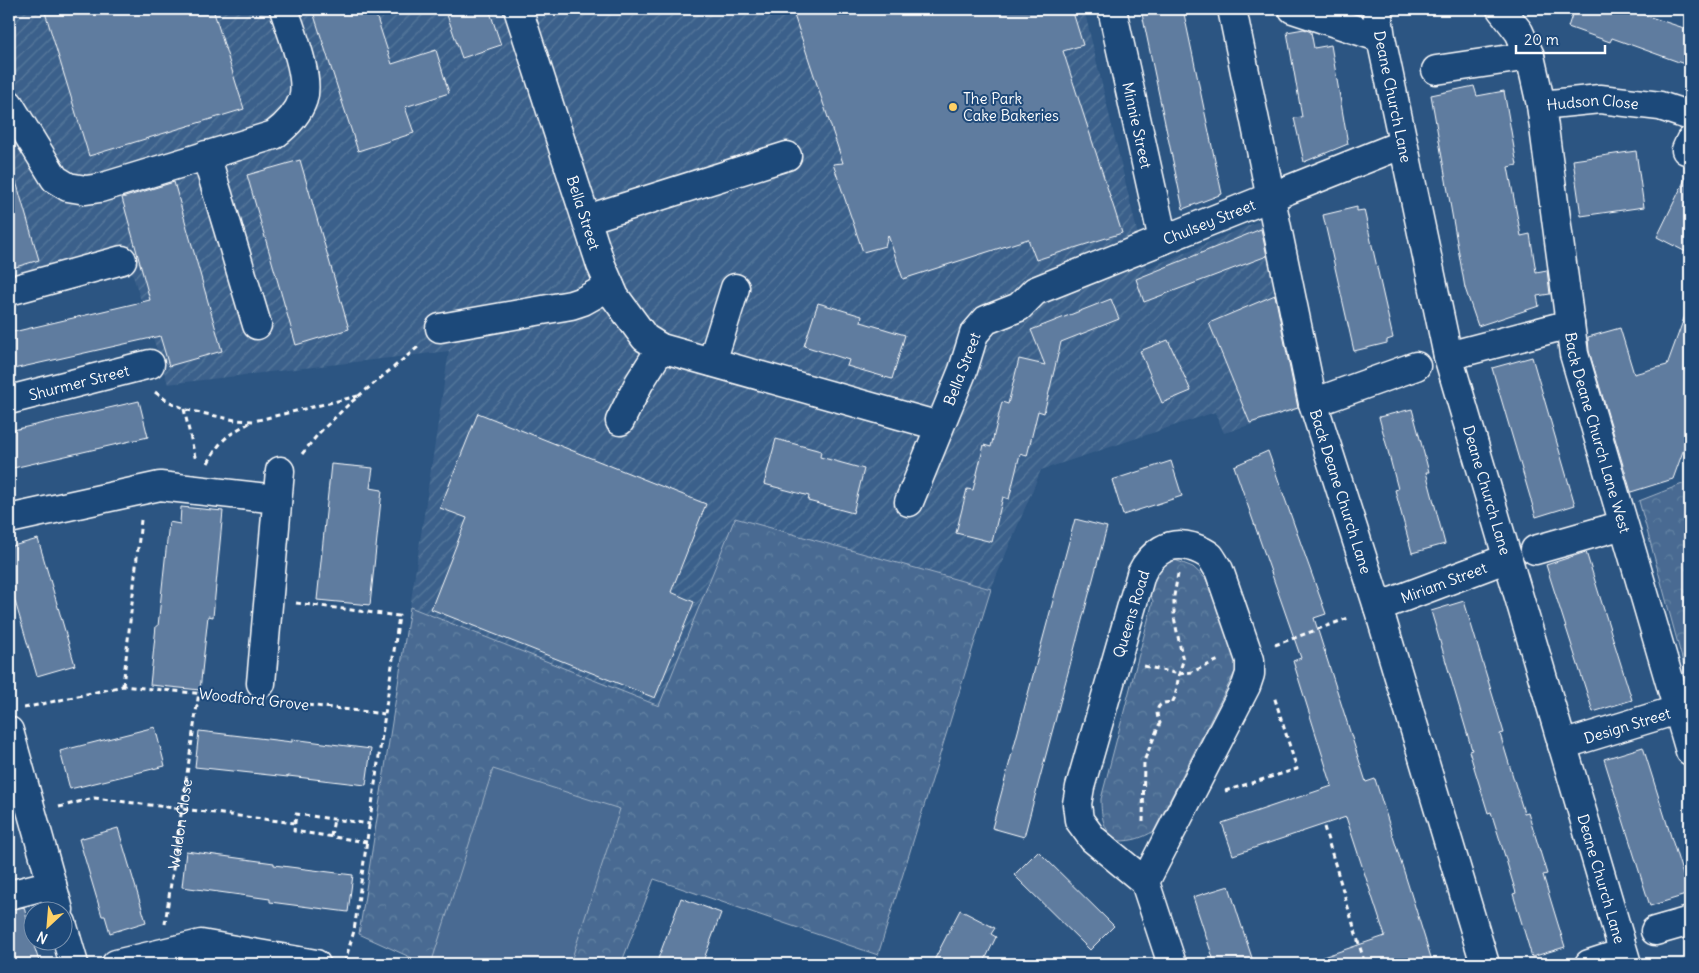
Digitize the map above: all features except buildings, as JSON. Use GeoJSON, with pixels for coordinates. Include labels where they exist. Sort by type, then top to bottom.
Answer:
{"type":"FeatureCollection","features":[{"type":"Feature","properties":{"kind":"street"},"geometry":{"type":"LineString","coordinates":[[9,104],[55,179],[68,187],[86,190],[100,188],[274,135],[284,127],[297,111],[303,98],[304,81],[284,9]]}},
{"type":"Feature","properties":{"kind":"street","name":"Bella Street"},"geometry":{"type":"LineString","coordinates":[[518,9],[601,265],[615,297],[645,338],[661,348],[940,426]]}},
{"type":"Feature","properties":{"kind":"street","name":"Minnie Street"},"geometry":{"type":"LineString","coordinates":[[1112,9],[1163,240]]}},
{"type":"Feature","properties":{"kind":"street","name":"Back Deane Church Lane"},"geometry":{"type":"LineString","coordinates":[[1232,9],[1313,403],[1378,607],[1485,964]]}},
{"type":"Feature","properties":{"kind":"street"},"geometry":{"type":"LineString","coordinates":[[1293,9],[1381,38]]}},
{"type":"Feature","properties":{"kind":"street","name":"Deane Church Lane"},"geometry":{"type":"LineString","coordinates":[[1377,9],[1381,38],[1448,356],[1625,958]]}},
{"type":"Feature","properties":{"kind":"street","name":"Hudson Close"},"geometry":{"type":"LineString","coordinates":[[1501,9],[1519,32],[1530,56],[1542,106],[1600,99],[1660,106],[1690,116]]}},
{"type":"Feature","properties":{"kind":"street"},"geometry":{"type":"LineString","coordinates":[[1436,70],[1530,56]]}},
{"type":"Feature","properties":{"kind":"street","name":"Back Deane Church Lane West"},"geometry":{"type":"LineString","coordinates":[[1542,106],[1574,354],[1623,525],[1684,708],[1690,751]]}},
{"type":"Feature","properties":{"kind":"street","name":"Chulsey Street"},"geometry":{"type":"LineString","coordinates":[[1019,307],[1035,291],[1403,144]]}},
{"type":"Feature","properties":{"kind":"street"},"geometry":{"type":"LineString","coordinates":[[206,155],[257,325]]}},
{"type":"Feature","properties":{"kind":"street"},"geometry":{"type":"LineString","coordinates":[[587,219],[787,156]]}},
{"type":"Feature","properties":{"kind":"street"},"geometry":{"type":"LineString","coordinates":[[9,291],[122,260]]}},
{"type":"Feature","properties":{"kind":"street"},"geometry":{"type":"LineString","coordinates":[[440,328],[571,305],[583,301],[610,286]]}},
{"type":"Feature","properties":{"kind":"street"},"geometry":{"type":"LineString","coordinates":[[712,362],[735,288]]}},
{"type":"Feature","properties":{"kind":"street","name":"Bella Street"},"geometry":{"type":"LineString","coordinates":[[909,502],[963,370],[974,334],[986,320],[1019,307]]}},
{"type":"Feature","properties":{"kind":"street"},"geometry":{"type":"LineString","coordinates":[[1448,356],[1570,324]]}},
{"type":"Feature","properties":{"kind":"street"},"geometry":{"type":"LineString","coordinates":[[620,421],[638,383],[661,348]]}},
{"type":"Feature","properties":{"kind":"street","name":"Shurmer Street"},"geometry":{"type":"LineString","coordinates":[[9,400],[146,366]]}},
{"type":"Feature","properties":{"kind":"street"},"geometry":{"type":"LineString","coordinates":[[1313,403],[1416,366]]}},
{"type":"Feature","properties":{"kind":"street","name":"Woodford Grove"},"geometry":{"type":"LineString","coordinates":[[261,694],[280,471]]}},
{"type":"Feature","properties":{"kind":"street"},"geometry":{"type":"LineString","coordinates":[[9,519],[160,486],[202,484],[277,499]]}},
{"type":"Feature","properties":{"kind":"street"},"geometry":{"type":"LineString","coordinates":[[1535,550],[1623,525]]}},
{"type":"Feature","properties":{"kind":"street","name":"Queens Road"},"geometry":{"type":"LineString","coordinates":[[1145,882],[1093,840],[1079,820],[1077,804],[1080,787],[1141,574],[1145,565],[1159,550],[1171,545],[1184,544],[1191,546]]}},
{"type":"Feature","properties":{"kind":"street"},"geometry":{"type":"LineString","coordinates":[[1172,964],[1145,882],[1246,686],[1249,664],[1219,570],[1210,556],[1191,546]]}},
{"type":"Feature","properties":{"kind":"street","name":"Miriam Street"},"geometry":{"type":"LineString","coordinates":[[1378,607],[1508,558]]}},
{"type":"Feature","properties":{"kind":"street","name":"Design Street"},"geometry":{"type":"LineString","coordinates":[[1562,745],[1684,708]]}},
{"type":"Feature","properties":{"kind":"street"},"geometry":{"type":"LineString","coordinates":[[14,720],[32,814],[56,900]]}},
{"type":"Feature","properties":{"kind":"street"},"geometry":{"type":"LineString","coordinates":[[9,895],[52,884]]}},
{"type":"Feature","properties":{"kind":"street"},"geometry":{"type":"LineString","coordinates":[[1655,931],[1690,920]]}},
{"type":"Feature","properties":{"kind":"street"},"geometry":{"type":"LineString","coordinates":[[116,964],[201,944],[316,964]]}},
{"type":"Feature","properties":{"kind":"street"},"geometry":{"type":"LineString","coordinates":[[70,950],[74,964]]}},
{"type":"Feature","properties":{"kind":"street"},"geometry":{"type":"LineString","coordinates":[[1589,964],[1625,958]]}},
{"type":"Feature","properties":{"kind":"path"},"geometry":{"type":"LineString","coordinates":[[280,471],[296,460],[319,433],[358,396],[440,328]]}},
{"type":"Feature","properties":{"kind":"path"},"geometry":{"type":"LineString","coordinates":[[146,366],[156,392],[166,400],[184,408],[235,420],[254,421]]}},
{"type":"Feature","properties":{"kind":"path"},"geometry":{"type":"LineString","coordinates":[[202,484],[214,451],[231,432],[254,421],[358,396]]}},
{"type":"Feature","properties":{"kind":"path"},"geometry":{"type":"LineString","coordinates":[[184,408],[202,484]]}},
{"type":"Feature","properties":{"kind":"path"},"geometry":{"type":"LineString","coordinates":[[123,686],[144,490]]}},
{"type":"Feature","properties":{"kind":"path"},"geometry":{"type":"LineString","coordinates":[[1142,828],[1144,761],[1160,723],[1156,716],[1158,708],[1162,704],[1172,703],[1175,697],[1178,674],[1183,661],[1174,617],[1174,596],[1178,569],[1191,546]]}},
{"type":"Feature","properties":{"kind":"path"},"geometry":{"type":"LineString","coordinates":[[268,599],[399,616],[354,931],[345,964]]}},
{"type":"Feature","properties":{"kind":"path"},"geometry":{"type":"LineString","coordinates":[[1116,660],[1178,674],[1192,672],[1220,659],[1249,664],[1378,607]]}},
{"type":"Feature","properties":{"kind":"path"},"geometry":{"type":"LineString","coordinates":[[1193,789],[1208,796],[1297,768],[1271,685],[1249,664]]}},
{"type":"Feature","properties":{"kind":"path","name":"Woodford Grove"},"geometry":{"type":"LineString","coordinates":[[14,720],[123,686],[199,692],[261,694],[385,714]]}},
{"type":"Feature","properties":{"kind":"path","name":"Waldon Close"},"geometry":{"type":"LineString","coordinates":[[160,954],[199,692]]}},
{"type":"Feature","properties":{"kind":"path"},"geometry":{"type":"LineString","coordinates":[[32,814],[94,798],[182,807],[295,823]]}},
{"type":"Feature","properties":{"kind":"path"},"geometry":{"type":"LineString","coordinates":[[367,842],[294,831],[296,814],[370,824]]}},
{"type":"Feature","properties":{"kind":"path"},"geometry":{"type":"LineString","coordinates":[[331,836],[334,819]]}},
{"type":"Feature","properties":{"kind":"path"},"geometry":{"type":"LineString","coordinates":[[1324,827],[1365,964]]}},
{"type":"Feature","properties":{"kind":"shaded area"},"geometry":{"type":"Polygon","coordinates":[[[9,9],[1084,9],[1146,269],[1264,219],[1302,408],[1224,433],[1215,412],[1041,470],[991,589],[735,518],[659,706],[410,607],[449,351],[168,384],[124,248],[9,280],[9,9]]]}},
{"type":"Feature","properties":{"kind":"green space"},"geometry":{"type":"Polygon","coordinates":[[[1690,481],[1690,688],[1639,501],[1690,481]]]}},
{"type":"Feature","properties":{"kind":"green space"},"geometry":{"type":"Polygon","coordinates":[[[735,518],[991,589],[878,955],[654,879],[621,964],[411,964],[412,958],[359,934],[410,607],[659,706],[735,518]]]}},
{"type":"Feature","properties":{"kind":"green space"},"geometry":{"type":"Polygon","coordinates":[[[1175,560],[1193,567],[1206,579],[1237,647],[1238,659],[1235,672],[1154,831],[1137,839],[1118,841],[1106,828],[1101,799],[1153,601],[1148,591],[1160,565],[1175,560]]]}},
{"type":"Feature","properties":{"kind":"green space"},"geometry":{"type":"Polygon","coordinates":[[[493,769],[620,809],[570,964],[431,964],[493,769]]]}},
{"type":"Feature","properties":{"kind":"place","name":"The Park Cake Bakeries"},"geometry":{"type":"Point","coordinates":[953,107]}}]}
